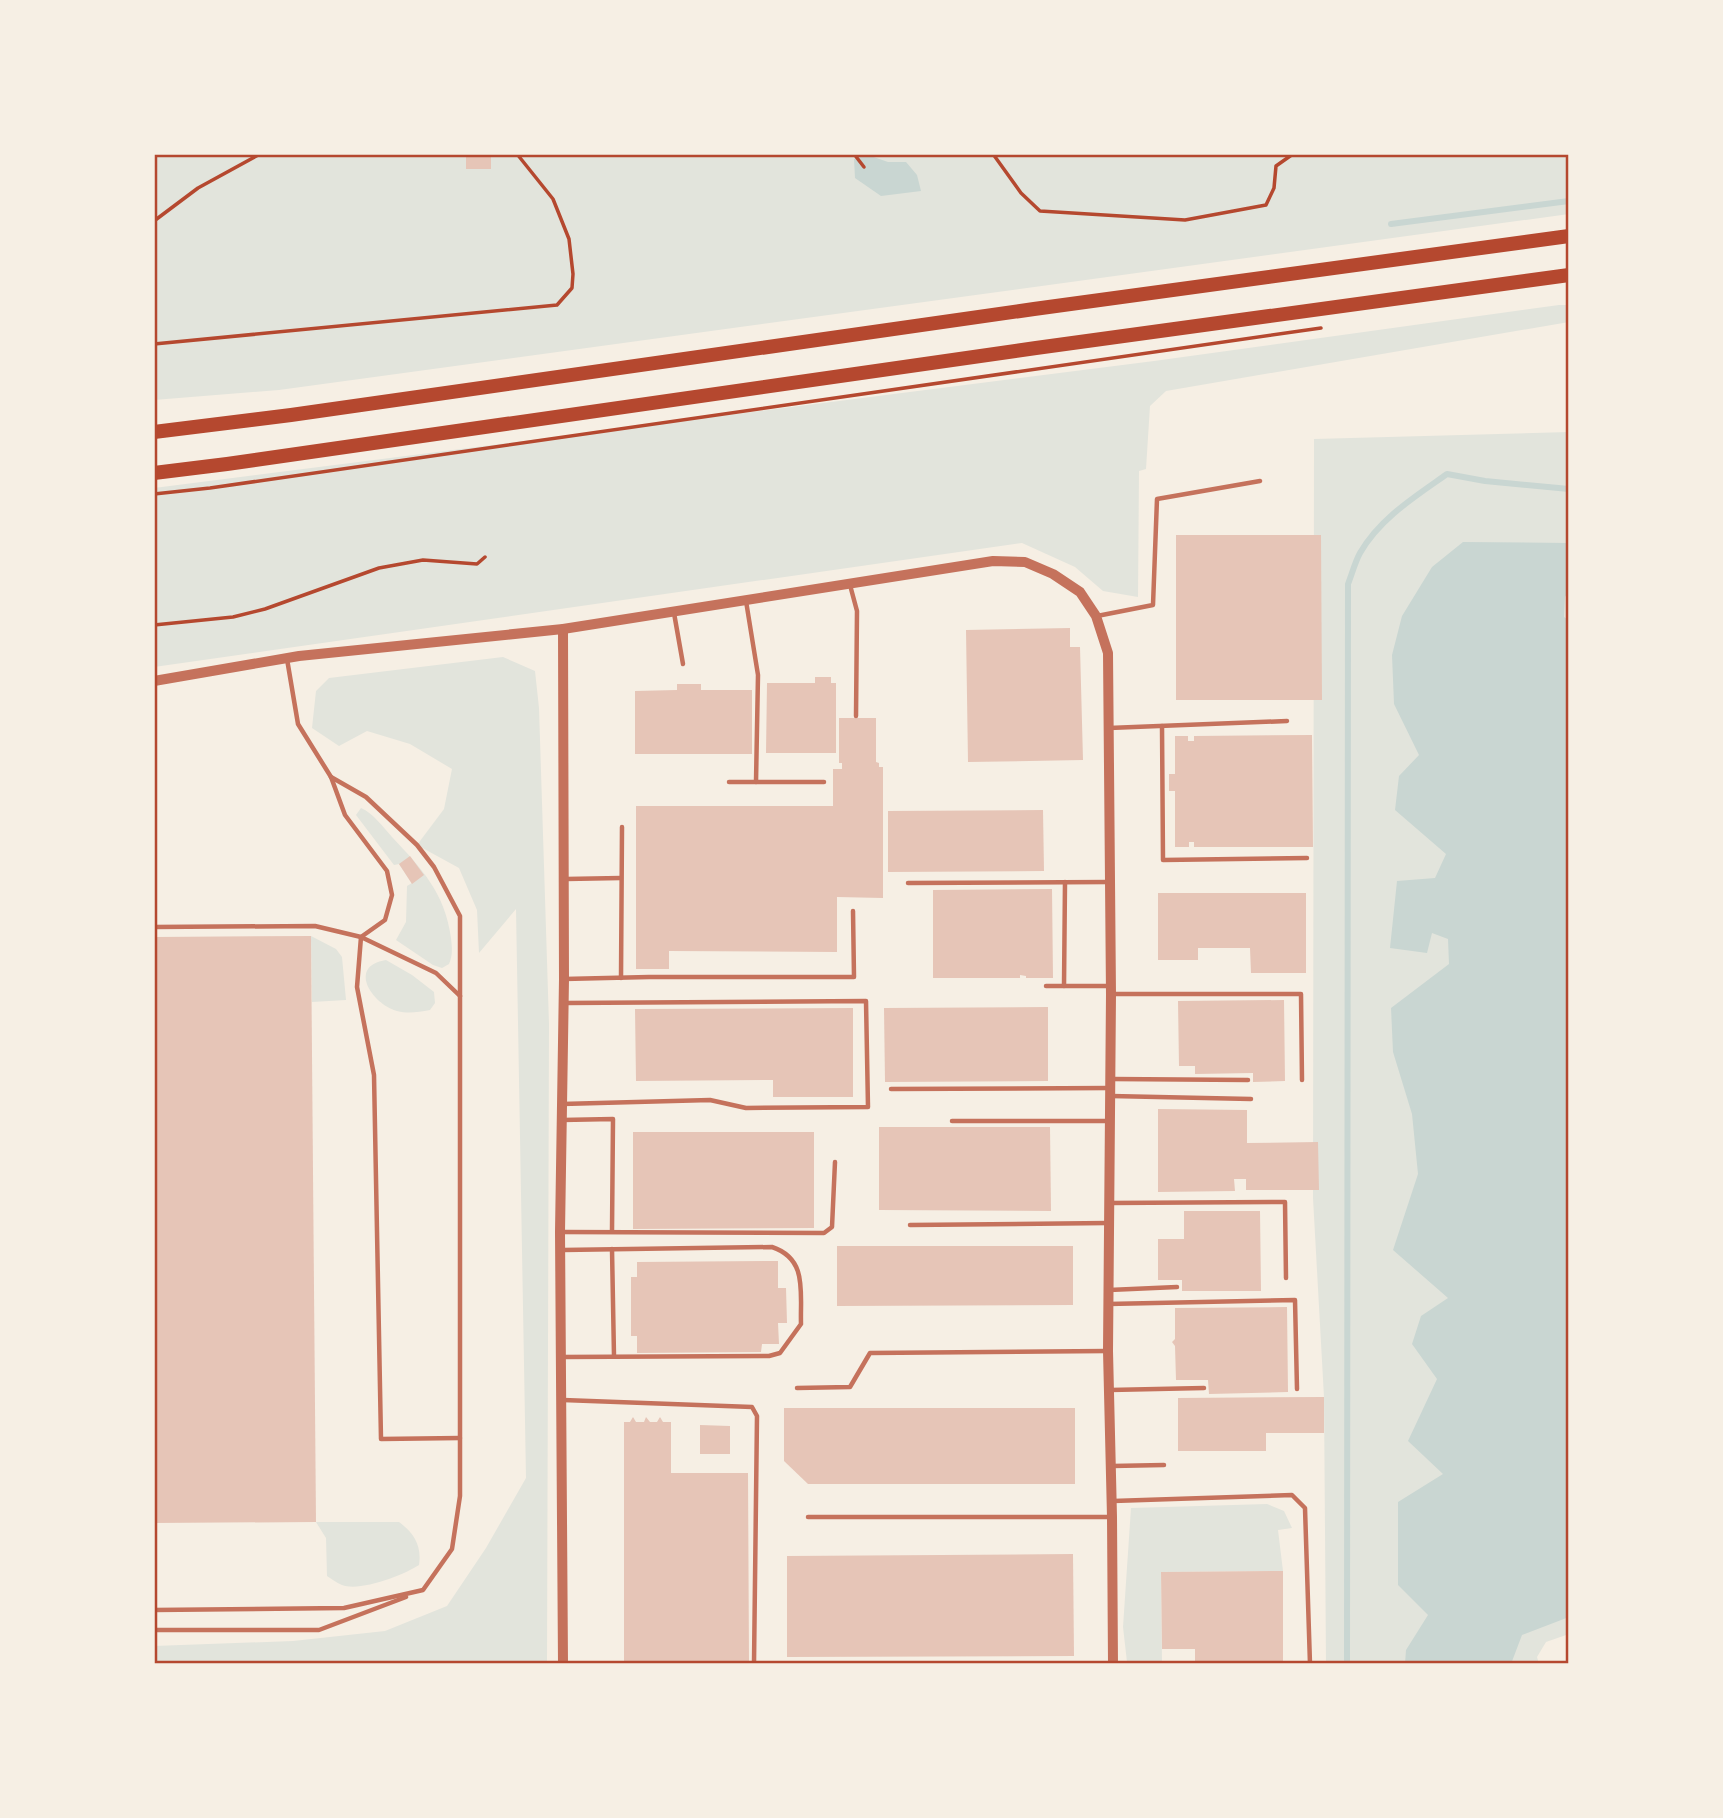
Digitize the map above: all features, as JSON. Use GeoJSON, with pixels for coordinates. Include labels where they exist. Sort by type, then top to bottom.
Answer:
{"type":"FeatureCollection","features":[{"type":"Feature","properties":{"kind":"highway"},"geometry":{"type":"LineString","coordinates":[[154,432],[1569,236]]}},
{"type":"Feature","properties":{"kind":"highway"},"geometry":{"type":"LineString","coordinates":[[154,472],[227,464],[1569,275]]}},
{"type":"Feature","properties":{"kind":"street"},"geometry":{"type":"LineString","coordinates":[[154,681],[287,658],[563,629],[993,561],[1025,562],[1053,574],[1080,592],[1096,616],[1108,653],[1111,990],[1108,1352],[1113,1664]]}},
{"type":"Feature","properties":{"kind":"street"},"geometry":{"type":"LineString","coordinates":[[563,629],[564,1003],[560,1250],[564,1664]]}},
{"type":"Feature","properties":{"kind":"lane"},"geometry":{"type":"LineString","coordinates":[[1096,616],[1153,605],[1157,499],[1260,481]]}},
{"type":"Feature","properties":{"kind":"lane"},"geometry":{"type":"LineString","coordinates":[[850,584],[857,611],[856,716]]}},
{"type":"Feature","properties":{"kind":"lane"},"geometry":{"type":"LineString","coordinates":[[746,600],[758,675],[756,782]]}},
{"type":"Feature","properties":{"kind":"lane"},"geometry":{"type":"LineString","coordinates":[[674,611],[683,664]]}},
{"type":"Feature","properties":{"kind":"lane"},"geometry":{"type":"LineString","coordinates":[[287,658],[298,724],[331,777],[345,815],[387,871],[392,895],[384,920],[361,937],[357,987],[374,1075],[381,1439],[460,1438]]}},
{"type":"Feature","properties":{"kind":"lane"},"geometry":{"type":"LineString","coordinates":[[1108,728],[1287,721]]}},
{"type":"Feature","properties":{"kind":"lane"},"geometry":{"type":"LineString","coordinates":[[1162,726],[1163,860],[1307,859]]}},
{"type":"Feature","properties":{"kind":"lane"},"geometry":{"type":"LineString","coordinates":[[154,1630],[319,1630],[424,1590],[452,1549],[460,1496],[460,916],[434,867],[417,845],[366,797],[331,777]]}},
{"type":"Feature","properties":{"kind":"lane"},"geometry":{"type":"LineString","coordinates":[[729,782],[824,782]]}},
{"type":"Feature","properties":{"kind":"lane"},"geometry":{"type":"LineString","coordinates":[[621,978],[622,827]]}},
{"type":"Feature","properties":{"kind":"lane"},"geometry":{"type":"LineString","coordinates":[[563,880],[621,878]]}},
{"type":"Feature","properties":{"kind":"lane"},"geometry":{"type":"LineString","coordinates":[[1064,986],[1065,882]]}},
{"type":"Feature","properties":{"kind":"lane"},"geometry":{"type":"LineString","coordinates":[[908,883],[1110,882]]}},
{"type":"Feature","properties":{"kind":"lane"},"geometry":{"type":"LineString","coordinates":[[564,979],[854,977],[853,911]]}},
{"type":"Feature","properties":{"kind":"lane"},"geometry":{"type":"LineString","coordinates":[[154,927],[315,926],[361,937],[436,973],[461,997]]}},
{"type":"Feature","properties":{"kind":"lane"},"geometry":{"type":"LineString","coordinates":[[1046,986],[1301,994],[1302,1080]]}},
{"type":"Feature","properties":{"kind":"lane"},"geometry":{"type":"LineString","coordinates":[[561,1104],[710,1100],[746,1108],[868,1107],[866,1001],[564,1003]]}},
{"type":"Feature","properties":{"kind":"lane"},"geometry":{"type":"LineString","coordinates":[[891,1089],[1110,1088],[1248,1080]]}},
{"type":"Feature","properties":{"kind":"lane"},"geometry":{"type":"LineString","coordinates":[[1110,1088],[1251,1099]]}},
{"type":"Feature","properties":{"kind":"lane"},"geometry":{"type":"LineString","coordinates":[[561,1120],[613,1119],[612,1231]]}},
{"type":"Feature","properties":{"kind":"lane"},"geometry":{"type":"LineString","coordinates":[[953,1121],[1110,1121]]}},
{"type":"Feature","properties":{"kind":"lane"},"geometry":{"type":"LineString","coordinates":[[560,1232],[824,1233],[832,1227],[835,1162]]}},
{"type":"Feature","properties":{"kind":"lane"},"geometry":{"type":"LineString","coordinates":[[1109,1203],[1285,1202],[1286,1278]]}},
{"type":"Feature","properties":{"kind":"lane"},"geometry":{"type":"LineString","coordinates":[[910,1226],[1109,1223]]}},
{"type":"Feature","properties":{"kind":"lane"},"geometry":{"type":"LineString","coordinates":[[560,1250],[772,1247],[786,1252],[798,1265],[801,1324],[780,1353],[769,1356],[562,1357]]}},
{"type":"Feature","properties":{"kind":"lane"},"geometry":{"type":"LineString","coordinates":[[612,1249],[614,1356]]}},
{"type":"Feature","properties":{"kind":"lane"},"geometry":{"type":"LineString","coordinates":[[1108,1290],[1177,1287]]}},
{"type":"Feature","properties":{"kind":"lane"},"geometry":{"type":"LineString","coordinates":[[1108,1304],[1295,1300],[1297,1389]]}},
{"type":"Feature","properties":{"kind":"lane"},"geometry":{"type":"LineString","coordinates":[[797,1388],[850,1387],[870,1353],[1108,1352]]}},
{"type":"Feature","properties":{"kind":"lane"},"geometry":{"type":"LineString","coordinates":[[1109,1390],[1204,1388]]}},
{"type":"Feature","properties":{"kind":"lane"},"geometry":{"type":"LineString","coordinates":[[562,1400],[752,1407],[757,1416],[754,1664]]}},
{"type":"Feature","properties":{"kind":"lane"},"geometry":{"type":"LineString","coordinates":[[1111,1466],[1164,1465]]}},
{"type":"Feature","properties":{"kind":"lane"},"geometry":{"type":"LineString","coordinates":[[1112,1501],[1292,1495],[1306,1508],[1310,1664]]}},
{"type":"Feature","properties":{"kind":"lane"},"geometry":{"type":"LineString","coordinates":[[808,1517],[1112,1517]]}},
{"type":"Feature","properties":{"kind":"lane"},"geometry":{"type":"LineString","coordinates":[[154,1610],[344,1608],[424,1590]]}},
{"type":"Feature","properties":{"kind":"path"},"geometry":{"type":"LineString","coordinates":[[154,221],[198,188],[260,154]]}},
{"type":"Feature","properties":{"kind":"path"},"geometry":{"type":"LineString","coordinates":[[154,344],[556,305],[572,288],[569,239],[553,199],[517,154]]}},
{"type":"Feature","properties":{"kind":"path"},"geometry":{"type":"LineString","coordinates":[[854,154],[864,167]]}},
{"type":"Feature","properties":{"kind":"path"},"geometry":{"type":"LineString","coordinates":[[993,154],[1021,193],[1040,211],[1185,220],[1266,205],[1275,188],[1276,166],[1293,154]]}},
{"type":"Feature","properties":{"kind":"path"},"geometry":{"type":"LineString","coordinates":[[154,494],[1322,328]]}},
{"type":"Feature","properties":{"kind":"path"},"geometry":{"type":"LineString","coordinates":[[154,625],[233,617],[265,609],[379,568],[423,561],[477,564],[485,557]]}},
{"type":"Feature","properties":{"kind":"shaded area"},"geometry":{"type":"Polygon","coordinates":[[[154,154],[1569,154],[1569,214],[279,390],[154,400],[154,154]]]}},
{"type":"Feature","properties":{"kind":"shaded area"},"geometry":{"type":"Polygon","coordinates":[[[865,154],[888,162],[906,162],[917,175],[921,191],[881,196],[855,178],[854,159],[865,154]]]}},
{"type":"Feature","properties":{"kind":"shaded area"},"geometry":{"type":"Polygon","coordinates":[[[1569,305],[1569,322],[1166,391],[1150,406],[1146,469],[1139,471],[1138,597],[1103,591],[1075,567],[1022,543],[154,667],[154,488],[1154,361],[1569,305]]]}},
{"type":"Feature","properties":{"kind":"shaded area"},"geometry":{"type":"Polygon","coordinates":[[[1569,432],[1569,1634],[1546,1642],[1537,1657],[1539,1664],[1326,1664],[1324,1397],[1313,1198],[1314,439],[1569,432]]]}},
{"type":"Feature","properties":{"kind":"shaded area"},"geometry":{"type":"Polygon","coordinates":[[[1463,542],[1569,543],[1569,590],[1565,597],[1564,617],[1569,620],[1569,1617],[1522,1635],[1511,1664],[1405,1664],[1406,1650],[1428,1615],[1398,1585],[1398,1502],[1443,1474],[1408,1441],[1437,1379],[1412,1344],[1421,1316],[1448,1298],[1393,1250],[1418,1174],[1412,1114],[1393,1052],[1391,1008],[1449,964],[1448,939],[1432,933],[1427,953],[1390,948],[1397,881],[1435,878],[1446,854],[1395,810],[1399,776],[1419,755],[1394,704],[1392,655],[1402,616],[1432,567],[1463,542]]]}},
{"type":"Feature","properties":{"kind":"shaded area"},"geometry":{"type":"Polygon","coordinates":[[[503,657],[535,671],[539,708],[549,1024],[547,1664],[154,1664],[154,1646],[293,1641],[385,1631],[447,1606],[486,1548],[526,1478],[516,909],[479,953],[477,910],[459,868],[417,845],[444,809],[452,769],[410,744],[367,731],[339,746],[312,728],[316,691],[329,678],[503,657]]]}},
{"type":"Feature","properties":{"kind":"shaded area"},"geometry":{"type":"Polygon","coordinates":[[[361,808],[378,821],[413,860],[438,895],[448,922],[452,945],[449,964],[442,968],[433,965],[396,940],[406,922],[407,886],[412,883],[399,864],[394,865],[356,815],[361,808]]]}},
{"type":"Feature","properties":{"kind":"shaded area"},"geometry":{"type":"Polygon","coordinates":[[[311,936],[336,949],[342,957],[346,1000],[312,1002],[311,936]]]}},
{"type":"Feature","properties":{"kind":"shaded area"},"geometry":{"type":"Polygon","coordinates":[[[386,960],[434,992],[435,1003],[430,1010],[410,1013],[397,1011],[379,1001],[372,993],[366,977],[374,964],[386,960]]]}},
{"type":"Feature","properties":{"kind":"shaded area"},"geometry":{"type":"Polygon","coordinates":[[[1267,1504],[1284,1511],[1292,1528],[1278,1530],[1283,1571],[1161,1572],[1162,1664],[1127,1662],[1123,1627],[1131,1508],[1267,1504]]]}},
{"type":"Feature","properties":{"kind":"shaded area"},"geometry":{"type":"Polygon","coordinates":[[[316,1522],[399,1522],[416,1540],[419,1565],[393,1578],[370,1584],[350,1587],[342,1585],[327,1576],[326,1538],[316,1522]]]}},
{"type":"Feature","properties":{"kind":"building"},"geometry":{"type":"Polygon","coordinates":[[[466,154],[491,154],[491,169],[466,169],[466,154]]]}},
{"type":"Feature","properties":{"kind":"building"},"geometry":{"type":"Polygon","coordinates":[[[1176,535],[1321,535],[1322,700],[1176,700],[1176,535]]]}},
{"type":"Feature","properties":{"kind":"building"},"geometry":{"type":"Polygon","coordinates":[[[1070,628],[1070,647],[1080,647],[1083,760],[968,762],[966,630],[1070,628]]]}},
{"type":"Feature","properties":{"kind":"building"},"geometry":{"type":"Polygon","coordinates":[[[815,677],[831,677],[831,683],[836,683],[836,753],[766,753],[767,683],[815,683],[815,677]]]}},
{"type":"Feature","properties":{"kind":"building"},"geometry":{"type":"Polygon","coordinates":[[[677,684],[701,684],[701,690],[752,690],[752,754],[635,754],[635,691],[677,690],[677,684]]]}},
{"type":"Feature","properties":{"kind":"building"},"geometry":{"type":"Polygon","coordinates":[[[839,718],[876,718],[876,762],[879,767],[883,767],[883,898],[837,897],[837,952],[669,951],[669,969],[636,969],[636,806],[833,806],[833,769],[842,769],[842,763],[839,763],[839,718]]]}},
{"type":"Feature","properties":{"kind":"building"},"geometry":{"type":"Polygon","coordinates":[[[1312,735],[1313,847],[1194,847],[1194,842],[1189,842],[1189,847],[1175,847],[1175,791],[1169,791],[1169,774],[1175,774],[1175,736],[1188,736],[1188,741],[1194,741],[1194,736],[1312,735]]]}},
{"type":"Feature","properties":{"kind":"building"},"geometry":{"type":"Polygon","coordinates":[[[1043,810],[1044,871],[888,872],[888,811],[1043,810]]]}},
{"type":"Feature","properties":{"kind":"building"},"geometry":{"type":"Polygon","coordinates":[[[410,856],[424,875],[412,884],[399,864],[410,856]]]}},
{"type":"Feature","properties":{"kind":"building"},"geometry":{"type":"Polygon","coordinates":[[[1052,889],[1053,978],[1026,978],[1020,975],[1020,978],[933,978],[933,890],[1052,889]]]}},
{"type":"Feature","properties":{"kind":"building"},"geometry":{"type":"Polygon","coordinates":[[[1158,893],[1306,893],[1306,973],[1251,973],[1250,948],[1198,948],[1198,960],[1158,960],[1158,893]]]}},
{"type":"Feature","properties":{"kind":"building"},"geometry":{"type":"Polygon","coordinates":[[[311,936],[316,1522],[154,1523],[154,937],[311,936]]]}},
{"type":"Feature","properties":{"kind":"building"},"geometry":{"type":"Polygon","coordinates":[[[1284,1000],[1285,1081],[1253,1082],[1253,1073],[1195,1074],[1195,1066],[1179,1066],[1178,1001],[1284,1000]]]}},
{"type":"Feature","properties":{"kind":"building"},"geometry":{"type":"Polygon","coordinates":[[[1048,1007],[1048,1081],[885,1082],[884,1008],[1048,1007]]]}},
{"type":"Feature","properties":{"kind":"building"},"geometry":{"type":"Polygon","coordinates":[[[853,1008],[853,1097],[773,1097],[773,1080],[636,1081],[635,1009],[853,1008]]]}},
{"type":"Feature","properties":{"kind":"building"},"geometry":{"type":"Polygon","coordinates":[[[1158,1109],[1247,1110],[1247,1143],[1318,1142],[1319,1190],[1246,1190],[1246,1179],[1234,1179],[1235,1191],[1158,1192],[1158,1109]]]}},
{"type":"Feature","properties":{"kind":"building"},"geometry":{"type":"Polygon","coordinates":[[[879,1127],[1050,1127],[1051,1211],[879,1210],[879,1127]]]}},
{"type":"Feature","properties":{"kind":"building"},"geometry":{"type":"Polygon","coordinates":[[[633,1132],[814,1132],[814,1228],[633,1229],[633,1132]]]}},
{"type":"Feature","properties":{"kind":"building"},"geometry":{"type":"Polygon","coordinates":[[[1184,1211],[1260,1211],[1261,1291],[1182,1291],[1182,1280],[1158,1280],[1158,1239],[1184,1239],[1184,1211]]]}},
{"type":"Feature","properties":{"kind":"building"},"geometry":{"type":"Polygon","coordinates":[[[837,1246],[1073,1246],[1073,1305],[837,1306],[837,1246]]]}},
{"type":"Feature","properties":{"kind":"building"},"geometry":{"type":"Polygon","coordinates":[[[778,1261],[778,1288],[786,1288],[787,1323],[778,1323],[779,1344],[762,1344],[761,1352],[637,1353],[637,1336],[631,1336],[631,1277],[637,1277],[637,1262],[778,1261]]]}},
{"type":"Feature","properties":{"kind":"building"},"geometry":{"type":"Polygon","coordinates":[[[1287,1307],[1288,1392],[1209,1394],[1208,1380],[1176,1380],[1175,1346],[1172,1342],[1175,1339],[1175,1308],[1287,1307]]]}},
{"type":"Feature","properties":{"kind":"building"},"geometry":{"type":"Polygon","coordinates":[[[1324,1397],[1324,1433],[1266,1433],[1266,1451],[1178,1451],[1178,1398],[1324,1397]]]}},
{"type":"Feature","properties":{"kind":"building"},"geometry":{"type":"Polygon","coordinates":[[[784,1408],[1075,1408],[1075,1484],[808,1484],[784,1461],[784,1408]]]}},
{"type":"Feature","properties":{"kind":"building"},"geometry":{"type":"Polygon","coordinates":[[[633,1417],[636,1422],[644,1422],[646,1417],[650,1422],[657,1422],[660,1417],[663,1422],[671,1422],[671,1473],[748,1473],[749,1664],[624,1664],[624,1422],[630,1422],[633,1417]]]}},
{"type":"Feature","properties":{"kind":"building"},"geometry":{"type":"Polygon","coordinates":[[[700,1425],[730,1426],[730,1454],[700,1454],[700,1425]]]}},
{"type":"Feature","properties":{"kind":"building"},"geometry":{"type":"Polygon","coordinates":[[[1073,1554],[1074,1656],[787,1657],[787,1556],[1073,1554]]]}},
{"type":"Feature","properties":{"kind":"building"},"geometry":{"type":"Polygon","coordinates":[[[1283,1571],[1283,1664],[1195,1664],[1195,1649],[1162,1649],[1161,1572],[1283,1571]]]}},
{"type":"Feature","properties":{"kind":"waterway"},"geometry":{"type":"LineString","coordinates":[[1391,224],[1569,201]]}},
{"type":"Feature","properties":{"kind":"waterway"},"geometry":{"type":"LineString","coordinates":[[1347,1664],[1348,584],[1368,540],[1388,518],[1447,474],[1485,481],[1569,489]]}}]}
